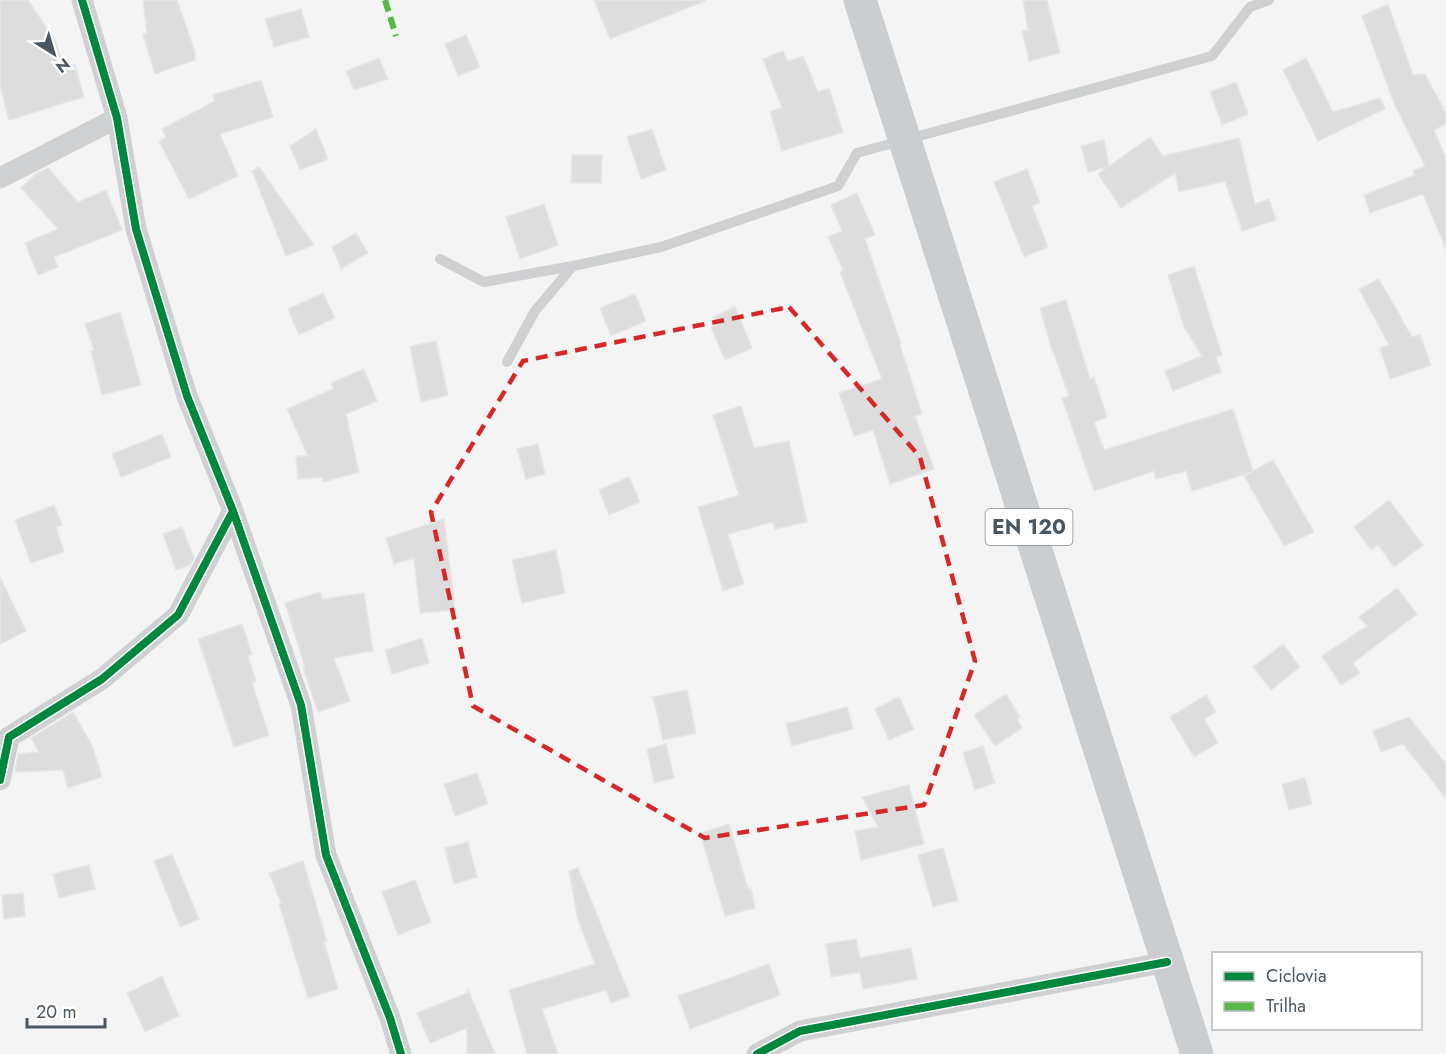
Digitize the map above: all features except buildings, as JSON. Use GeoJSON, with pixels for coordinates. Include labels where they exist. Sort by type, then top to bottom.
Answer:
{"type":"FeatureCollection","features":[{"type":"Feature","properties":{"kind":"main road","name":"EN 120"},"geometry":{"type":"LineString","coordinates":[[860,0],[1197,1054]]}},
{"type":"Feature","properties":{"kind":"street"},"geometry":{"type":"LineString","coordinates":[[82,0],[117,118],[136,229],[187,396],[233,511],[301,705],[326,855],[390,1018],[401,1054]]}},
{"type":"Feature","properties":{"kind":"street"},"geometry":{"type":"LineString","coordinates":[[0,178],[117,118]]}},
{"type":"Feature","properties":{"kind":"street"},"geometry":{"type":"LineString","coordinates":[[0,780],[9,737],[102,679],[178,615],[233,511]]}},
{"type":"Feature","properties":{"kind":"street"},"geometry":{"type":"LineString","coordinates":[[757,1054],[800,1031],[1167,962]]}},
{"type":"Feature","properties":{"kind":"lane"},"geometry":{"type":"LineString","coordinates":[[440,260],[484,282],[662,247],[838,186],[857,153],[1212,56],[1250,7],[1269,0]]}},
{"type":"Feature","properties":{"kind":"lane"},"geometry":{"type":"LineString","coordinates":[[507,362],[535,311],[573,266]]}},
{"type":"Feature","properties":{"kind":"highlighted area"},"geometry":{"type":"Polygon","coordinates":[[[789,307],[920,457],[975,661],[924,805],[705,838],[473,706],[431,512],[523,361],[789,307]]]}},
{"type":"Feature","properties":{"kind":"marked path"},"geometry":{"type":"LineString","coordinates":[[385,0],[396,36]]}},
{"type":"Feature","properties":{"kind":"cycle path"},"geometry":{"type":"LineString","coordinates":[[82,0],[117,118],[136,229],[187,396],[233,511],[301,705],[326,855],[390,1018],[401,1054]]}},
{"type":"Feature","properties":{"kind":"cycle path"},"geometry":{"type":"LineString","coordinates":[[0,780],[9,737],[102,679],[178,615],[233,511]]}},
{"type":"Feature","properties":{"kind":"cycle path"},"geometry":{"type":"LineString","coordinates":[[757,1054],[800,1031],[1167,962]]}}]}
